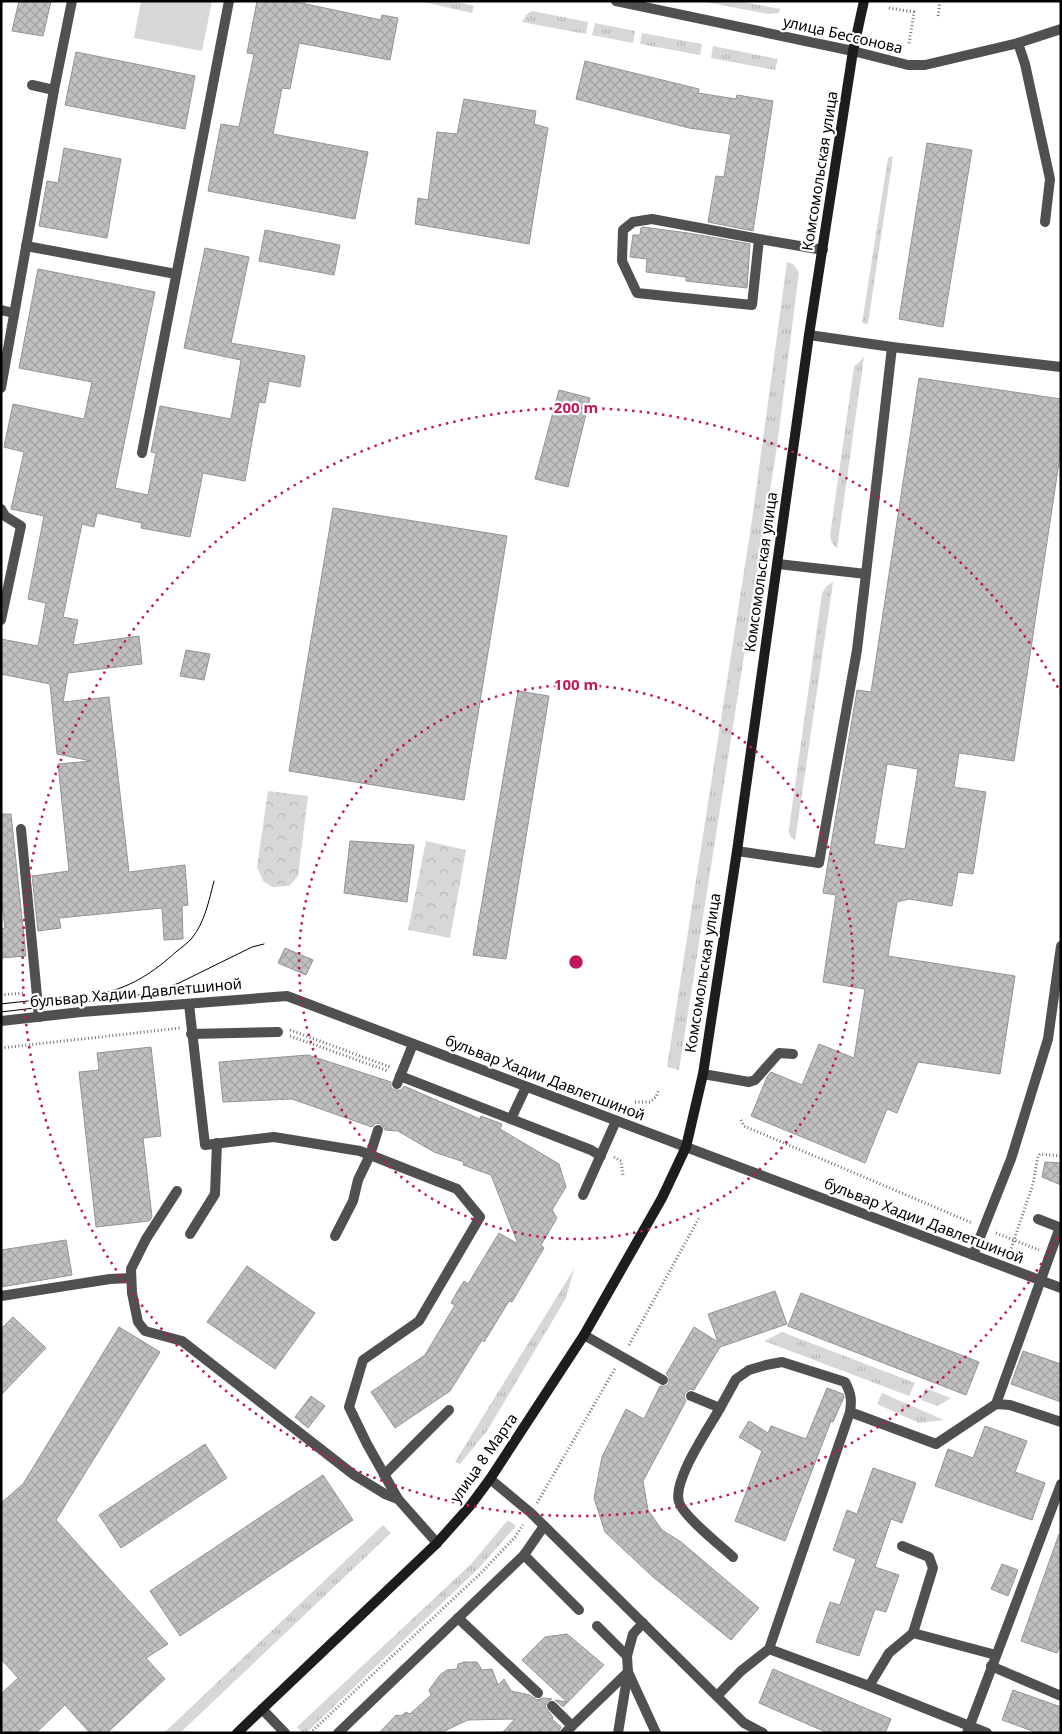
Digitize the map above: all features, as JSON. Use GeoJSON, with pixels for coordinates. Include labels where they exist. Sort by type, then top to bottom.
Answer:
{"type":"FeatureCollection","features":[{"type":"Feature","properties":{"kind":"main road","name":"Комсомольская улица"},"geometry":{"type":"LineString","coordinates":[[686,1147],[703,1074],[737,851],[809,335],[854,52],[864,1]]}},
{"type":"Feature","properties":{"kind":"main road","name":"улица 8 Марта"},"geometry":{"type":"LineString","coordinates":[[237,1733],[438,1543],[470,1506],[490,1479],[584,1335],[662,1198],[686,1147]]}},
{"type":"Feature","properties":{"kind":"street"},"geometry":{"type":"LineString","coordinates":[[1,388],[54,90],[72,1]]}},
{"type":"Feature","properties":{"kind":"street"},"geometry":{"type":"LineString","coordinates":[[142,453],[229,1]]}},
{"type":"Feature","properties":{"kind":"street","name":"улица Бессонова"},"geometry":{"type":"LineString","coordinates":[[616,1],[633,3],[908,65],[925,65],[1018,43],[1061,29]]}},
{"type":"Feature","properties":{"kind":"street"},"geometry":{"type":"LineString","coordinates":[[1018,43],[1050,179],[1045,222]]}},
{"type":"Feature","properties":{"kind":"street"},"geometry":{"type":"LineString","coordinates":[[32,85],[54,90]]}},
{"type":"Feature","properties":{"kind":"street"},"geometry":{"type":"LineString","coordinates":[[759,239],[752,305],[637,293],[622,261],[623,230],[633,222],[652,219],[823,250]]}},
{"type":"Feature","properties":{"kind":"street"},"geometry":{"type":"LineString","coordinates":[[26,246],[176,274]]}},
{"type":"Feature","properties":{"kind":"street"},"geometry":{"type":"LineString","coordinates":[[1,310],[14,313]]}},
{"type":"Feature","properties":{"kind":"street"},"geometry":{"type":"LineString","coordinates":[[809,335],[892,347],[1061,366]]}},
{"type":"Feature","properties":{"kind":"street"},"geometry":{"type":"LineString","coordinates":[[737,851],[819,863],[857,650],[892,347]]}},
{"type":"Feature","properties":{"kind":"street"},"geometry":{"type":"LineString","coordinates":[[1,509],[5,516],[21,526],[1,620]]}},
{"type":"Feature","properties":{"kind":"street"},"geometry":{"type":"LineString","coordinates":[[778,564],[866,574]]}},
{"type":"Feature","properties":{"kind":"street"},"geometry":{"type":"LineString","coordinates":[[21,829],[39,1017]]}},
{"type":"Feature","properties":{"kind":"street"},"geometry":{"type":"LineString","coordinates":[[973,1255],[1011,1159],[1048,1039],[1061,946]]}},
{"type":"Feature","properties":{"kind":"street","name":"бульвар Хадии Давлетшиной"},"geometry":{"type":"LineString","coordinates":[[1,1021],[287,996],[1061,1288]]}},
{"type":"Feature","properties":{"kind":"street"},"geometry":{"type":"LineString","coordinates":[[189,1004],[205,1145],[274,1137],[360,1151],[457,1189],[480,1217],[420,1321],[363,1360],[349,1407],[367,1444],[398,1499],[438,1543]]}},
{"type":"Feature","properties":{"kind":"street"},"geometry":{"type":"LineString","coordinates":[[191,1031],[283,1031]]}},
{"type":"Feature","properties":{"kind":"street"},"geometry":{"type":"LineString","coordinates":[[413,1044],[400,1077],[602,1154]]}},
{"type":"Feature","properties":{"kind":"street"},"geometry":{"type":"LineString","coordinates":[[703,1074],[749,1082],[755,1080],[779,1053],[793,1054]]}},
{"type":"Feature","properties":{"kind":"street"},"geometry":{"type":"LineString","coordinates":[[511,1119],[526,1087]]}},
{"type":"Feature","properties":{"kind":"street"},"geometry":{"type":"LineString","coordinates":[[583,1195],[616,1121]]}},
{"type":"Feature","properties":{"kind":"street"},"geometry":{"type":"LineString","coordinates":[[335,1236],[354,1201],[358,1180],[370,1155],[378,1130]]}},
{"type":"Feature","properties":{"kind":"street"},"geometry":{"type":"LineString","coordinates":[[190,1234],[215,1194],[217,1143]]}},
{"type":"Feature","properties":{"kind":"street"},"geometry":{"type":"LineString","coordinates":[[177,1191],[146,1239],[131,1269],[134,1309],[138,1322],[145,1331],[182,1341],[354,1475],[385,1494],[398,1499]]}},
{"type":"Feature","properties":{"kind":"street"},"geometry":{"type":"LineString","coordinates":[[850,1412],[936,1444],[996,1404],[1060,1227],[1038,1219]]}},
{"type":"Feature","properties":{"kind":"street"},"geometry":{"type":"LineString","coordinates":[[1,1296],[110,1279],[131,1278]]}},
{"type":"Feature","properties":{"kind":"street"},"geometry":{"type":"LineString","coordinates":[[584,1335],[663,1380]]}},
{"type":"Feature","properties":{"kind":"street"},"geometry":{"type":"LineString","coordinates":[[717,1696],[741,1671],[769,1649],[850,1412],[851,1392],[844,1382],[782,1362],[749,1370],[736,1379],[684,1472],[678,1501],[683,1511],[733,1557]]}},
{"type":"Feature","properties":{"kind":"street"},"geometry":{"type":"LineString","coordinates":[[691,1396],[720,1408]]}},
{"type":"Feature","properties":{"kind":"street"},"geometry":{"type":"LineString","coordinates":[[996,1404],[1010,1405],[1061,1422]]}},
{"type":"Feature","properties":{"kind":"street"},"geometry":{"type":"LineString","coordinates":[[384,1475],[449,1410]]}},
{"type":"Feature","properties":{"kind":"street"},"geometry":{"type":"LineString","coordinates":[[490,1479],[531,1513],[744,1723],[763,1733]]}},
{"type":"Feature","properties":{"kind":"street"},"geometry":{"type":"LineString","coordinates":[[968,1729],[1061,1484]]}},
{"type":"Feature","properties":{"kind":"street"},"geometry":{"type":"LineString","coordinates":[[338,1733],[524,1555],[544,1526]]}},
{"type":"Feature","properties":{"kind":"street"},"geometry":{"type":"LineString","coordinates":[[869,1686],[889,1653],[913,1633],[933,1568],[929,1557],[902,1546]]}},
{"type":"Feature","properties":{"kind":"street"},"geometry":{"type":"LineString","coordinates":[[524,1555],[579,1610]]}},
{"type":"Feature","properties":{"kind":"street"},"geometry":{"type":"LineString","coordinates":[[458,1618],[538,1693]]}},
{"type":"Feature","properties":{"kind":"street"},"geometry":{"type":"LineString","coordinates":[[618,1733],[628,1672],[627,1656],[633,1634],[643,1623]]}},
{"type":"Feature","properties":{"kind":"street"},"geometry":{"type":"LineString","coordinates":[[597,1626],[627,1656]]}},
{"type":"Feature","properties":{"kind":"street"},"geometry":{"type":"LineString","coordinates":[[913,1633],[996,1655]]}},
{"type":"Feature","properties":{"kind":"street"},"geometry":{"type":"LineString","coordinates":[[769,1649],[869,1686],[968,1729],[987,1733]]}},
{"type":"Feature","properties":{"kind":"street"},"geometry":{"type":"LineString","coordinates":[[991,1666],[1061,1696]]}},
{"type":"Feature","properties":{"kind":"street"},"geometry":{"type":"LineString","coordinates":[[552,1706],[568,1729],[628,1672]]}},
{"type":"Feature","properties":{"kind":"street"},"geometry":{"type":"LineString","coordinates":[[628,1672],[656,1733]]}},
{"type":"Feature","properties":{"kind":"street"},"geometry":{"type":"LineString","coordinates":[[262,1709],[285,1733]]}},
{"type":"Feature","properties":{"kind":"path"},"geometry":{"type":"LineString","coordinates":[[938,16],[940,1]]}},
{"type":"Feature","properties":{"kind":"path"},"geometry":{"type":"LineString","coordinates":[[889,8],[914,12],[909,44]]}},
{"type":"Feature","properties":{"kind":"path"},"geometry":{"type":"LineString","coordinates":[[1,995],[36,991]]}},
{"type":"Feature","properties":{"kind":"path"},"geometry":{"type":"LineString","coordinates":[[1,1048],[191,1031]]}},
{"type":"Feature","properties":{"kind":"path"},"geometry":{"type":"LineString","coordinates":[[283,1031],[400,1077]]}},
{"type":"Feature","properties":{"kind":"path"},"geometry":{"type":"LineString","coordinates":[[283,1031],[400,1077]]}},
{"type":"Feature","properties":{"kind":"path"},"geometry":{"type":"LineString","coordinates":[[635,1102],[650,1102],[656,1097],[659,1088]]}},
{"type":"Feature","properties":{"kind":"path"},"geometry":{"type":"LineString","coordinates":[[741,1120],[744,1126],[1050,1254]]}},
{"type":"Feature","properties":{"kind":"path"},"geometry":{"type":"LineString","coordinates":[[602,1154],[621,1161],[623,1174]]}},
{"type":"Feature","properties":{"kind":"path"},"geometry":{"type":"LineString","coordinates":[[1004,1267],[1033,1184],[1039,1155],[1061,1156]]}},
{"type":"Feature","properties":{"kind":"green space"},"geometry":{"type":"Polygon","coordinates":[[[141,1],[212,1],[202,51],[134,38],[141,1]]]}},
{"type":"Feature","properties":{"kind":"green space"},"geometry":{"type":"Polygon","coordinates":[[[419,1],[454,1],[474,6],[472,13],[419,1]]]}},
{"type":"Feature","properties":{"kind":"green space"},"geometry":{"type":"Polygon","coordinates":[[[701,1],[738,1],[780,9],[779,13],[768,14],[701,1]]]}},
{"type":"Feature","properties":{"kind":"green space"},"geometry":{"type":"Polygon","coordinates":[[[532,11],[588,22],[586,34],[522,22],[526,15],[532,11]]]}},
{"type":"Feature","properties":{"kind":"green space"},"geometry":{"type":"Polygon","coordinates":[[[595,23],[635,31],[633,43],[592,35],[595,23]]]}},
{"type":"Feature","properties":{"kind":"green space"},"geometry":{"type":"Polygon","coordinates":[[[642,33],[702,44],[700,55],[640,44],[642,33]]]}},
{"type":"Feature","properties":{"kind":"green space"},"geometry":{"type":"Polygon","coordinates":[[[713,46],[778,59],[775,70],[711,58],[713,46]]]}},
{"type":"Feature","properties":{"kind":"green space"},"geometry":{"type":"Polygon","coordinates":[[[893,156],[868,324],[862,323],[888,158],[893,156]]]}},
{"type":"Feature","properties":{"kind":"green space"},"geometry":{"type":"Polygon","coordinates":[[[787,262],[793,264],[799,272],[777,446],[679,1070],[667,1067],[752,520],[787,262]]]}},
{"type":"Feature","properties":{"kind":"green space"},"geometry":{"type":"Polygon","coordinates":[[[864,357],[837,549],[832,543],[830,536],[854,367],[864,357]]]}},
{"type":"Feature","properties":{"kind":"green space"},"geometry":{"type":"Polygon","coordinates":[[[833,582],[795,841],[790,836],[789,829],[822,593],[833,582]]]}},
{"type":"Feature","properties":{"kind":"green space"},"geometry":{"type":"Polygon","coordinates":[[[268,791],[308,796],[298,876],[289,886],[272,887],[263,881],[257,867],[268,791]]]}},
{"type":"Feature","properties":{"kind":"green space"},"geometry":{"type":"Polygon","coordinates":[[[426,841],[466,850],[450,938],[408,930],[426,841]]]}},
{"type":"Feature","properties":{"kind":"green space"},"geometry":{"type":"Polygon","coordinates":[[[574,1269],[566,1298],[487,1431],[460,1464],[455,1462],[574,1269]]]}},
{"type":"Feature","properties":{"kind":"green space"},"geometry":{"type":"Polygon","coordinates":[[[782,1332],[915,1383],[909,1396],[764,1341],[782,1332]]]}},
{"type":"Feature","properties":{"kind":"green space"},"geometry":{"type":"Polygon","coordinates":[[[925,1388],[951,1398],[938,1406],[921,1400],[925,1388]]]}},
{"type":"Feature","properties":{"kind":"green space"},"geometry":{"type":"Polygon","coordinates":[[[882,1393],[944,1420],[919,1423],[877,1404],[882,1393]]]}},
{"type":"Feature","properties":{"kind":"green space"},"geometry":{"type":"Polygon","coordinates":[[[508,1520],[516,1526],[479,1568],[306,1733],[303,1733],[297,1727],[471,1564],[508,1520]]]}},
{"type":"Feature","properties":{"kind":"green space"},"geometry":{"type":"Polygon","coordinates":[[[383,1525],[391,1533],[180,1733],[164,1733],[383,1525]]]}},
{"type":"Feature","properties":{"kind":"building"},"geometry":{"type":"Polygon","coordinates":[[[19,1],[51,1],[43,36],[12,31],[19,1]]]}},
{"type":"Feature","properties":{"kind":"building"},"geometry":{"type":"Polygon","coordinates":[[[257,1],[292,1],[381,20],[382,15],[398,18],[390,60],[299,43],[290,89],[282,88],[273,134],[368,152],[355,219],[208,191],[221,124],[239,127],[254,54],[247,53],[257,1]]]}},
{"type":"Feature","properties":{"kind":"building"},"geometry":{"type":"Polygon","coordinates":[[[76,52],[195,76],[185,129],[65,105],[76,52]]]}},
{"type":"Feature","properties":{"kind":"building"},"geometry":{"type":"Polygon","coordinates":[[[585,61],[699,89],[698,93],[736,99],[737,95],[773,101],[753,231],[708,222],[716,176],[724,177],[731,134],[689,128],[576,99],[585,61]]]}},
{"type":"Feature","properties":{"kind":"building"},"geometry":{"type":"Polygon","coordinates":[[[464,99],[536,111],[534,124],[548,128],[529,244],[415,224],[418,198],[428,200],[437,132],[457,134],[464,99]]]}},
{"type":"Feature","properties":{"kind":"building"},"geometry":{"type":"Polygon","coordinates":[[[927,143],[972,150],[943,327],[899,319],[927,143]]]}},
{"type":"Feature","properties":{"kind":"building"},"geometry":{"type":"Polygon","coordinates":[[[64,148],[121,159],[107,238],[39,226],[47,181],[58,183],[64,148]]]}},
{"type":"Feature","properties":{"kind":"building"},"geometry":{"type":"Polygon","coordinates":[[[641,228],[750,244],[747,288],[686,281],[686,277],[646,272],[647,259],[630,257],[633,235],[640,235],[641,228]]]}},
{"type":"Feature","properties":{"kind":"building"},"geometry":{"type":"Polygon","coordinates":[[[265,230],[340,245],[334,275],[259,261],[265,230]]]}},
{"type":"Feature","properties":{"kind":"building"},"geometry":{"type":"Polygon","coordinates":[[[205,248],[249,257],[231,343],[305,356],[300,387],[269,381],[265,403],[259,402],[245,481],[203,473],[190,537],[141,528],[142,523],[97,513],[94,527],[82,524],[63,617],[78,620],[73,645],[139,636],[142,664],[68,673],[63,702],[109,697],[129,872],[185,865],[188,905],[182,906],[183,939],[164,940],[162,908],[59,918],[61,928],[38,931],[32,876],[69,871],[58,764],[91,761],[57,754],[50,684],[1,674],[1,639],[38,646],[46,603],[28,599],[44,516],[11,509],[24,452],[4,447],[13,404],[84,419],[92,382],[19,368],[38,269],[155,292],[115,488],[148,495],[156,453],[151,452],[160,406],[231,419],[241,360],[184,348],[205,248]]]}},
{"type":"Feature","properties":{"kind":"building"},"geometry":{"type":"Polygon","coordinates":[[[919,378],[1061,399],[1061,449],[1014,761],[959,753],[954,787],[986,792],[973,874],[958,872],[952,906],[909,899],[897,902],[888,956],[1015,976],[1000,1074],[918,1062],[897,1113],[887,1109],[865,1163],[751,1116],[767,1077],[771,1072],[802,1085],[819,1044],[854,1058],[865,989],[823,982],[836,895],[823,893],[857,690],[871,692],[919,378]],[[887,764],[874,844],[905,849],[918,769],[887,764]]]}},
{"type":"Feature","properties":{"kind":"building"},"geometry":{"type":"Polygon","coordinates":[[[559,390],[590,398],[568,487],[535,479],[559,390]]]}},
{"type":"Feature","properties":{"kind":"building"},"geometry":{"type":"Polygon","coordinates":[[[333,508],[507,536],[464,800],[289,771],[333,508]]]}},
{"type":"Feature","properties":{"kind":"building"},"geometry":{"type":"Polygon","coordinates":[[[186,650],[210,654],[204,680],[180,676],[186,650]]]}},
{"type":"Feature","properties":{"kind":"building"},"geometry":{"type":"Polygon","coordinates":[[[518,691],[549,696],[506,959],[473,955],[518,691]]]}},
{"type":"Feature","properties":{"kind":"building"},"geometry":{"type":"Polygon","coordinates":[[[1,814],[11,814],[26,956],[1,958],[1,929],[5,928],[1,895],[1,814]]]}},
{"type":"Feature","properties":{"kind":"building"},"geometry":{"type":"Polygon","coordinates":[[[350,841],[414,845],[407,902],[344,893],[350,841]]]}},
{"type":"Feature","properties":{"kind":"building"},"geometry":{"type":"Polygon","coordinates":[[[285,948],[313,960],[306,975],[278,963],[285,948]]]}},
{"type":"Feature","properties":{"kind":"building"},"geometry":{"type":"Polygon","coordinates":[[[151,1047],[161,1136],[143,1138],[152,1217],[149,1221],[96,1227],[79,1072],[99,1070],[97,1053],[151,1047]]]}},
{"type":"Feature","properties":{"kind":"building"},"geometry":{"type":"Polygon","coordinates":[[[308,1055],[391,1082],[391,1088],[395,1090],[401,1090],[404,1086],[480,1119],[481,1116],[502,1124],[500,1129],[559,1164],[566,1187],[552,1210],[557,1218],[541,1245],[544,1248],[512,1302],[509,1301],[484,1342],[482,1340],[450,1391],[395,1428],[371,1392],[425,1355],[455,1305],[451,1303],[457,1292],[464,1281],[468,1284],[499,1233],[518,1244],[491,1175],[463,1165],[464,1162],[434,1152],[398,1131],[385,1130],[381,1124],[376,1123],[372,1127],[292,1099],[223,1102],[219,1062],[308,1055]]]}},
{"type":"Feature","properties":{"kind":"building"},"geometry":{"type":"Polygon","coordinates":[[[1045,1162],[1061,1163],[1061,1185],[1042,1177],[1045,1162]]]}},
{"type":"Feature","properties":{"kind":"building"},"geometry":{"type":"Polygon","coordinates":[[[66,1240],[72,1275],[1,1287],[1,1250],[66,1240]]]}},
{"type":"Feature","properties":{"kind":"building"},"geometry":{"type":"Polygon","coordinates":[[[247,1266],[315,1313],[275,1369],[207,1322],[247,1266]]]}},
{"type":"Feature","properties":{"kind":"building"},"geometry":{"type":"Polygon","coordinates":[[[775,1291],[787,1324],[720,1347],[694,1390],[690,1389],[685,1393],[686,1401],[643,1481],[648,1510],[662,1530],[681,1542],[759,1608],[731,1640],[653,1577],[605,1532],[594,1498],[602,1457],[626,1409],[644,1419],[660,1386],[666,1386],[669,1383],[669,1377],[666,1374],[694,1327],[718,1342],[708,1314],[775,1291]]]}},
{"type":"Feature","properties":{"kind":"building"},"geometry":{"type":"Polygon","coordinates":[[[801,1293],[979,1362],[966,1395],[788,1326],[801,1293]]]}},
{"type":"Feature","properties":{"kind":"building"},"geometry":{"type":"Polygon","coordinates":[[[13,1317],[46,1348],[1,1395],[1,1329],[13,1317]]]}},
{"type":"Feature","properties":{"kind":"building"},"geometry":{"type":"Polygon","coordinates":[[[119,1327],[160,1352],[56,1520],[168,1644],[146,1658],[165,1679],[107,1733],[90,1733],[65,1705],[36,1733],[1,1733],[1,1694],[18,1678],[1,1659],[1,1503],[23,1484],[119,1327]]]}},
{"type":"Feature","properties":{"kind":"building"},"geometry":{"type":"Polygon","coordinates":[[[1023,1351],[1061,1364],[1061,1402],[1011,1384],[1023,1351]]]}},
{"type":"Feature","properties":{"kind":"building"},"geometry":{"type":"Polygon","coordinates":[[[827,1388],[843,1394],[844,1397],[833,1422],[831,1421],[785,1541],[735,1521],[762,1451],[739,1437],[749,1421],[768,1433],[771,1426],[806,1439],[827,1388]]]}},
{"type":"Feature","properties":{"kind":"building"},"geometry":{"type":"Polygon","coordinates":[[[311,1396],[325,1406],[308,1428],[295,1417],[311,1396]]]}},
{"type":"Feature","properties":{"kind":"building"},"geometry":{"type":"Polygon","coordinates":[[[985,1426],[1027,1441],[1015,1472],[1045,1483],[1032,1520],[935,1486],[948,1449],[973,1458],[985,1426]]]}},
{"type":"Feature","properties":{"kind":"building"},"geometry":{"type":"Polygon","coordinates":[[[205,1444],[227,1478],[121,1548],[99,1515],[205,1444]]]}},
{"type":"Feature","properties":{"kind":"building"},"geometry":{"type":"Polygon","coordinates":[[[873,1468],[916,1483],[902,1523],[891,1519],[875,1567],[899,1575],[886,1612],[875,1609],[859,1656],[816,1642],[830,1602],[840,1605],[856,1559],[833,1550],[847,1510],[857,1514],[873,1468]]]}},
{"type":"Feature","properties":{"kind":"building"},"geometry":{"type":"Polygon","coordinates":[[[323,1475],[353,1520],[180,1636],[150,1591],[323,1475]]]}},
{"type":"Feature","properties":{"kind":"building"},"geometry":{"type":"Polygon","coordinates":[[[1059,1534],[1061,1535],[1061,1644],[1057,1653],[1021,1641],[1059,1534]]]}},
{"type":"Feature","properties":{"kind":"building"},"geometry":{"type":"Polygon","coordinates":[[[1002,1564],[1018,1570],[1008,1596],[991,1589],[1002,1564]]]}},
{"type":"Feature","properties":{"kind":"building"},"geometry":{"type":"Polygon","coordinates":[[[567,1634],[604,1665],[563,1707],[555,1700],[567,1702],[522,1660],[545,1637],[567,1634]]]}},
{"type":"Feature","properties":{"kind":"building"},"geometry":{"type":"Polygon","coordinates":[[[477,1662],[482,1670],[492,1669],[498,1685],[504,1679],[511,1691],[530,1695],[537,1700],[543,1698],[552,1699],[547,1702],[545,1707],[553,1717],[552,1719],[561,1727],[558,1733],[502,1733],[515,1719],[468,1720],[440,1733],[379,1733],[396,1715],[401,1716],[406,1712],[410,1714],[431,1695],[429,1690],[440,1675],[447,1670],[457,1669],[458,1664],[477,1662]]]}},
{"type":"Feature","properties":{"kind":"building"},"geometry":{"type":"Polygon","coordinates":[[[773,1669],[891,1719],[885,1733],[828,1733],[759,1703],[773,1669]]]}},
{"type":"Feature","properties":{"kind":"building"},"geometry":{"type":"Polygon","coordinates":[[[1013,1690],[1061,1707],[1061,1733],[1038,1733],[1002,1720],[1013,1690]]]}},
{"type":"Feature","properties":{"kind":"tram line"},"geometry":{"type":"LineString","coordinates":[[96,994],[119,989],[140,979],[189,942],[203,918],[214,881]]}},
{"type":"Feature","properties":{"kind":"tram line"},"geometry":{"type":"LineString","coordinates":[[1,1012],[155,992],[179,983],[252,947],[264,944]]}},
{"type":"Feature","properties":{"kind":"tram line"},"geometry":{"type":"LineString","coordinates":[[1,1004],[72,996]]}}]}
